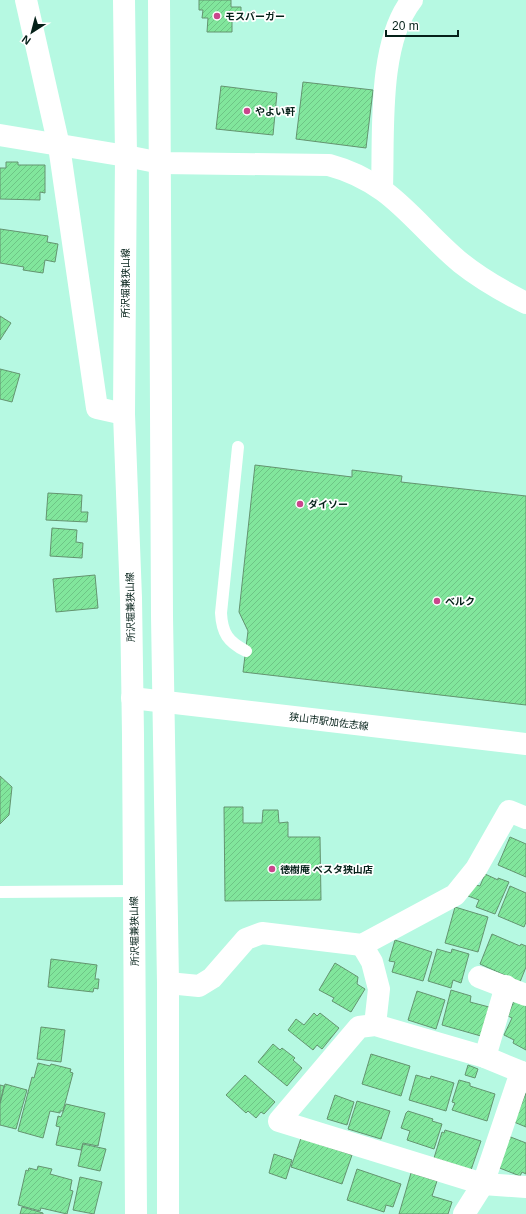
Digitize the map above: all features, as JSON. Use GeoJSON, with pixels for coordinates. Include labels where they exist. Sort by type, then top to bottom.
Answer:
{"type":"FeatureCollection","features":[{"type":"Feature","properties":{"kind":"street"},"geometry":{"type":"LineString","coordinates":[[26,0],[59,146],[97,408],[124,414]]}},
{"type":"Feature","properties":{"kind":"street","name":"所沢堀兼狭山線"},"geometry":{"type":"LineString","coordinates":[[124,0],[126,156],[124,414],[132,698],[136,1214]]}},
{"type":"Feature","properties":{"kind":"street"},"geometry":{"type":"LineString","coordinates":[[159,0],[163,702],[168,983],[168,1214]]}},
{"type":"Feature","properties":{"kind":"street"},"geometry":{"type":"LineString","coordinates":[[382,188],[385,79],[394,35],[412,0]]}},
{"type":"Feature","properties":{"kind":"street"},"geometry":{"type":"LineString","coordinates":[[0,136],[161,163],[329,164],[350,170],[382,188],[419,220],[433,237],[462,264],[503,291],[526,303]]}},
{"type":"Feature","properties":{"kind":"street","name":"狭山市駅加佐志線"},"geometry":{"type":"LineString","coordinates":[[132,698],[526,744]]}},
{"type":"Feature","properties":{"kind":"street"},"geometry":{"type":"LineString","coordinates":[[168,983],[199,986],[212,978],[246,938],[262,933],[362,945],[455,895],[476,869],[509,811],[526,818]]}},
{"type":"Feature","properties":{"kind":"street"},"geometry":{"type":"LineString","coordinates":[[362,945],[372,962],[379,989],[375,1025]]}},
{"type":"Feature","properties":{"kind":"street"},"geometry":{"type":"LineString","coordinates":[[479,977],[506,986],[526,995]]}},
{"type":"Feature","properties":{"kind":"street"},"geometry":{"type":"LineString","coordinates":[[485,1058],[506,986]]}},
{"type":"Feature","properties":{"kind":"street"},"geometry":{"type":"LineString","coordinates":[[464,1214],[483,1184],[523,1073],[485,1058],[375,1025],[359,1027],[279,1121],[483,1184],[526,1187]]}},
{"type":"Feature","properties":{"kind":"lane"},"geometry":{"type":"LineString","coordinates":[[238,447],[221,613],[222,627],[228,638],[236,646],[246,651]]}},
{"type":"Feature","properties":{"kind":"lane"},"geometry":{"type":"LineString","coordinates":[[0,892],[133,890]]}},
{"type":"Feature","properties":{"kind":"building","name":"モスバーガー"},"geometry":{"type":"Polygon","coordinates":[[[199,0],[231,0],[231,7],[241,7],[241,14],[232,13],[232,32],[207,32],[208,18],[202,18],[203,10],[199,10],[199,0]]]}},
{"type":"Feature","properties":{"kind":"building"},"geometry":{"type":"Polygon","coordinates":[[[303,82],[373,90],[366,148],[296,139],[303,82]]]}},
{"type":"Feature","properties":{"kind":"building","name":"やよい軒"},"geometry":{"type":"Polygon","coordinates":[[[221,86],[277,93],[273,135],[216,129],[221,86]]]}},
{"type":"Feature","properties":{"kind":"building"},"geometry":{"type":"Polygon","coordinates":[[[6,162],[18,162],[18,165],[45,165],[45,193],[40,192],[40,200],[0,199],[0,168],[6,168],[6,162]]]}},
{"type":"Feature","properties":{"kind":"building"},"geometry":{"type":"Polygon","coordinates":[[[0,229],[48,236],[47,242],[58,244],[55,262],[45,260],[43,273],[23,270],[24,267],[0,263],[0,229]]]}},
{"type":"Feature","properties":{"kind":"building"},"geometry":{"type":"Polygon","coordinates":[[[0,316],[11,323],[0,340],[0,316]]]}},
{"type":"Feature","properties":{"kind":"building"},"geometry":{"type":"Polygon","coordinates":[[[0,369],[20,374],[12,402],[0,399],[0,369]]]}},
{"type":"Feature","properties":{"kind":"building"},"geometry":{"type":"Polygon","coordinates":[[[255,465],[352,477],[352,470],[402,476],[401,482],[526,496],[526,705],[243,672],[248,631],[239,612],[255,465]]]}},
{"type":"Feature","properties":{"kind":"building"},"geometry":{"type":"Polygon","coordinates":[[[48,493],[82,495],[81,512],[88,512],[87,522],[46,520],[48,493]]]}},
{"type":"Feature","properties":{"kind":"building"},"geometry":{"type":"Polygon","coordinates":[[[52,528],[77,530],[76,542],[83,543],[82,558],[50,556],[52,528]]]}},
{"type":"Feature","properties":{"kind":"building"},"geometry":{"type":"Polygon","coordinates":[[[95,575],[98,608],[56,612],[53,579],[95,575]]]}},
{"type":"Feature","properties":{"kind":"building"},"geometry":{"type":"Polygon","coordinates":[[[0,776],[12,787],[9,815],[0,824],[0,776]]]}},
{"type":"Feature","properties":{"kind":"building","name":"徳樹庵 ベスタ狭山店"},"geometry":{"type":"Polygon","coordinates":[[[224,807],[243,807],[243,823],[262,823],[263,810],[278,810],[279,823],[288,822],[288,837],[320,837],[321,900],[225,901],[224,807]]]}},
{"type":"Feature","properties":{"kind":"building"},"geometry":{"type":"Polygon","coordinates":[[[510,837],[526,844],[526,877],[498,865],[510,837]]]}},
{"type":"Feature","properties":{"kind":"building"},"geometry":{"type":"Polygon","coordinates":[[[485,874],[498,880],[498,878],[509,882],[495,914],[476,907],[479,900],[468,896],[472,887],[476,885],[480,886],[485,874]]]}},
{"type":"Feature","properties":{"kind":"building"},"geometry":{"type":"Polygon","coordinates":[[[510,886],[526,893],[526,922],[524,927],[498,916],[510,886]]]}},
{"type":"Feature","properties":{"kind":"building"},"geometry":{"type":"Polygon","coordinates":[[[455,907],[488,917],[478,952],[445,943],[455,907]]]}},
{"type":"Feature","properties":{"kind":"building"},"geometry":{"type":"Polygon","coordinates":[[[492,934],[520,946],[521,944],[526,946],[526,967],[520,982],[480,964],[492,934]]]}},
{"type":"Feature","properties":{"kind":"building"},"geometry":{"type":"Polygon","coordinates":[[[395,940],[432,952],[423,981],[392,972],[395,962],[389,961],[395,940]]]}},
{"type":"Feature","properties":{"kind":"building"},"geometry":{"type":"Polygon","coordinates":[[[437,949],[451,953],[452,949],[469,954],[461,983],[453,980],[451,988],[428,981],[437,949]]]}},
{"type":"Feature","properties":{"kind":"building"},"geometry":{"type":"Polygon","coordinates":[[[51,959],[97,965],[95,979],[99,979],[98,989],[94,988],[93,992],[48,987],[51,959]]]}},
{"type":"Feature","properties":{"kind":"building"},"geometry":{"type":"Polygon","coordinates":[[[335,963],[358,977],[357,984],[365,989],[351,1012],[332,1001],[334,998],[319,990],[335,963]]]}},
{"type":"Feature","properties":{"kind":"building"},"geometry":{"type":"Polygon","coordinates":[[[451,990],[471,996],[470,1002],[489,1007],[481,1036],[442,1025],[451,990]]]}},
{"type":"Feature","properties":{"kind":"building"},"geometry":{"type":"Polygon","coordinates":[[[417,991],[445,1000],[436,1029],[408,1020],[417,991]]]}},
{"type":"Feature","properties":{"kind":"building"},"geometry":{"type":"Polygon","coordinates":[[[515,998],[526,1003],[526,1050],[513,1043],[514,1040],[504,1035],[512,1018],[508,1016],[515,998]]]}},
{"type":"Feature","properties":{"kind":"building"},"geometry":{"type":"Polygon","coordinates":[[[314,1013],[317,1016],[320,1013],[339,1028],[322,1049],[317,1045],[313,1050],[288,1030],[296,1019],[304,1025],[314,1013]]]}},
{"type":"Feature","properties":{"kind":"building"},"geometry":{"type":"Polygon","coordinates":[[[41,1027],[65,1030],[61,1062],[37,1059],[41,1027]]]}},
{"type":"Feature","properties":{"kind":"building"},"geometry":{"type":"Polygon","coordinates":[[[273,1044],[280,1050],[282,1048],[295,1058],[293,1060],[302,1068],[287,1086],[258,1062],[273,1044]]]}},
{"type":"Feature","properties":{"kind":"building"},"geometry":{"type":"Polygon","coordinates":[[[371,1054],[410,1066],[401,1096],[362,1084],[371,1054]]]}},
{"type":"Feature","properties":{"kind":"building"},"geometry":{"type":"Polygon","coordinates":[[[38,1063],[50,1066],[51,1064],[71,1069],[70,1072],[73,1073],[63,1111],[60,1111],[60,1113],[50,1111],[43,1138],[18,1131],[32,1077],[34,1078],[38,1063]]]}},
{"type":"Feature","properties":{"kind":"building"},"geometry":{"type":"Polygon","coordinates":[[[468,1065],[478,1069],[475,1078],[465,1075],[468,1065]]]}},
{"type":"Feature","properties":{"kind":"building"},"geometry":{"type":"Polygon","coordinates":[[[245,1075],[275,1102],[264,1114],[261,1112],[256,1118],[248,1111],[246,1113],[226,1095],[245,1075]]]}},
{"type":"Feature","properties":{"kind":"building"},"geometry":{"type":"Polygon","coordinates":[[[416,1075],[430,1079],[431,1076],[454,1083],[446,1111],[409,1100],[416,1075]]]}},
{"type":"Feature","properties":{"kind":"building"},"geometry":{"type":"Polygon","coordinates":[[[459,1080],[470,1083],[470,1086],[495,1094],[487,1121],[452,1110],[455,1103],[452,1102],[459,1080]]]}},
{"type":"Feature","properties":{"kind":"building"},"geometry":{"type":"Polygon","coordinates":[[[5,1084],[27,1090],[16,1129],[0,1125],[0,1104],[5,1084]]]}},
{"type":"Feature","properties":{"kind":"building"},"geometry":{"type":"Polygon","coordinates":[[[0,1085],[4,1086],[0,1102],[0,1085]]]}},
{"type":"Feature","properties":{"kind":"building"},"geometry":{"type":"Polygon","coordinates":[[[526,1093],[526,1127],[514,1122],[526,1093]]]}},
{"type":"Feature","properties":{"kind":"building"},"geometry":{"type":"Polygon","coordinates":[[[335,1095],[354,1102],[347,1125],[327,1119],[335,1095]]]}},
{"type":"Feature","properties":{"kind":"building"},"geometry":{"type":"Polygon","coordinates":[[[357,1101],[390,1111],[381,1139],[348,1129],[357,1101]]]}},
{"type":"Feature","properties":{"kind":"building"},"geometry":{"type":"Polygon","coordinates":[[[66,1104],[105,1113],[98,1146],[83,1143],[81,1150],[56,1145],[60,1127],[56,1126],[58,1116],[61,1117],[66,1104]]]}},
{"type":"Feature","properties":{"kind":"building"},"geometry":{"type":"Polygon","coordinates":[[[408,1111],[433,1119],[432,1121],[442,1124],[434,1149],[407,1140],[410,1131],[401,1128],[408,1111]]]}},
{"type":"Feature","properties":{"kind":"building"},"geometry":{"type":"Polygon","coordinates":[[[445,1130],[481,1141],[471,1170],[434,1158],[442,1132],[444,1133],[445,1130]]]}},
{"type":"Feature","properties":{"kind":"building"},"geometry":{"type":"Polygon","coordinates":[[[508,1136],[526,1143],[526,1174],[522,1172],[520,1176],[497,1167],[508,1136]]]}},
{"type":"Feature","properties":{"kind":"building"},"geometry":{"type":"Polygon","coordinates":[[[301,1138],[352,1155],[342,1184],[291,1167],[301,1138]]]}},
{"type":"Feature","properties":{"kind":"building"},"geometry":{"type":"Polygon","coordinates":[[[83,1144],[106,1149],[100,1171],[78,1166],[83,1144]]]}},
{"type":"Feature","properties":{"kind":"building"},"geometry":{"type":"Polygon","coordinates":[[[274,1154],[292,1160],[286,1179],[269,1173],[274,1154]]]}},
{"type":"Feature","properties":{"kind":"building"},"geometry":{"type":"Polygon","coordinates":[[[38,1166],[52,1169],[50,1174],[72,1180],[70,1190],[73,1191],[67,1214],[41,1208],[40,1211],[18,1205],[26,1170],[28,1171],[29,1168],[37,1170],[38,1166]]]}},
{"type":"Feature","properties":{"kind":"building"},"geometry":{"type":"Polygon","coordinates":[[[357,1169],[401,1184],[393,1207],[386,1205],[384,1212],[347,1200],[357,1169]]]}},
{"type":"Feature","properties":{"kind":"building"},"geometry":{"type":"Polygon","coordinates":[[[411,1173],[437,1181],[432,1196],[452,1202],[448,1214],[399,1214],[411,1173]]]}},
{"type":"Feature","properties":{"kind":"building"},"geometry":{"type":"Polygon","coordinates":[[[80,1177],[102,1182],[94,1214],[73,1210],[80,1177]]]}},
{"type":"Feature","properties":{"kind":"building"},"geometry":{"type":"Polygon","coordinates":[[[22,1207],[43,1213],[43,1214],[20,1214],[22,1207]]]}},
{"type":"Feature","properties":{"kind":"place","name":"モスバーガー"},"geometry":{"type":"Point","coordinates":[217,16]}},
{"type":"Feature","properties":{"kind":"place","name":"やよい軒"},"geometry":{"type":"Point","coordinates":[247,111]}},
{"type":"Feature","properties":{"kind":"place","name":"ダイソー"},"geometry":{"type":"Point","coordinates":[300,504]}},
{"type":"Feature","properties":{"kind":"place","name":"ベルク"},"geometry":{"type":"Point","coordinates":[437,601]}},
{"type":"Feature","properties":{"kind":"place","name":"徳樹庵 ベスタ狭山店"},"geometry":{"type":"Point","coordinates":[272,869]}}]}
